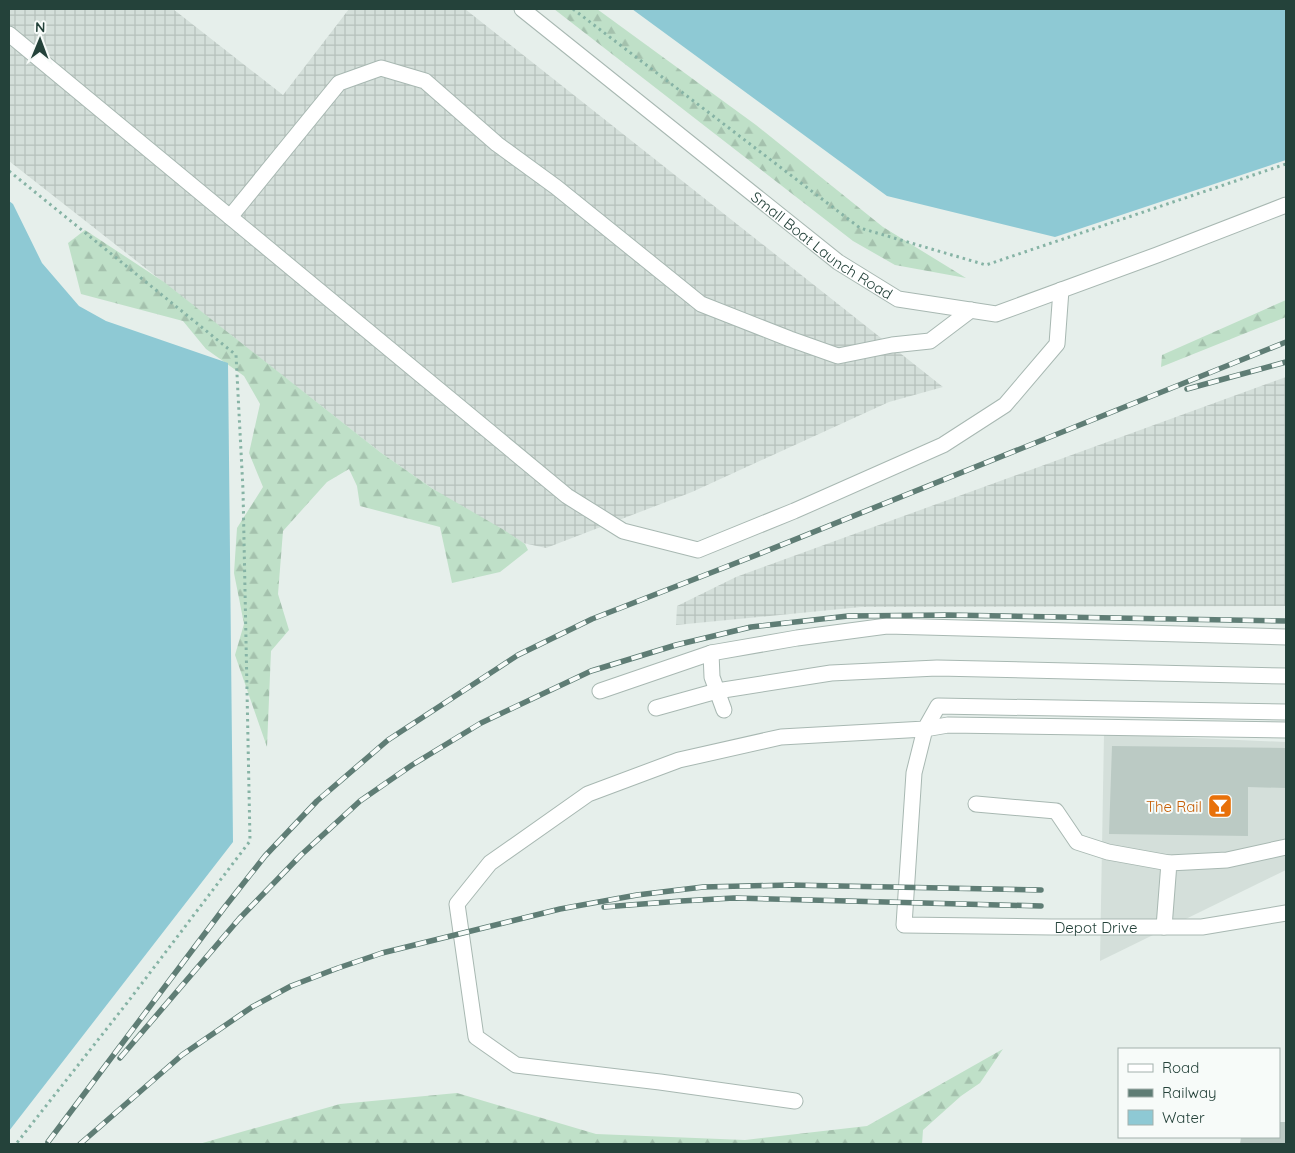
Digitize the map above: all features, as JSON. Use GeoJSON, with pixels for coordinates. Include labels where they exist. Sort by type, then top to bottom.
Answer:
{"type":"FeatureCollection","features":[{"type":"Feature","properties":{"kind":"street","name":"Small Boat Launch Road"},"geometry":{"type":"LineString","coordinates":[[522,9],[838,262],[898,299],[996,314],[1286,205]]}},
{"type":"Feature","properties":{"kind":"street"},"geometry":{"type":"LineString","coordinates":[[9,34],[567,496],[623,531],[698,550],[794,511],[944,445],[1005,405],[1057,344],[1061,290]]}},
{"type":"Feature","properties":{"kind":"street"},"geometry":{"type":"LineString","coordinates":[[230,217],[339,83],[380,68],[425,81],[497,144],[556,187],[701,304],[838,356],[930,341],[972,310]]}},
{"type":"Feature","properties":{"kind":"street"},"geometry":{"type":"LineString","coordinates":[[600,691],[711,654],[797,638],[887,626],[1286,637]]}},
{"type":"Feature","properties":{"kind":"street"},"geometry":{"type":"LineString","coordinates":[[711,654],[712,677],[724,710]]}},
{"type":"Feature","properties":{"kind":"street"},"geometry":{"type":"LineString","coordinates":[[656,708],[717,691],[831,673],[936,668],[1286,676]]}},
{"type":"Feature","properties":{"kind":"street"},"geometry":{"type":"LineString","coordinates":[[925,729],[938,706],[1286,712]]}},
{"type":"Feature","properties":{"kind":"street"},"geometry":{"type":"LineString","coordinates":[[795,1101],[516,1064],[476,1037],[457,904],[490,863],[588,794],[679,760],[781,737],[925,729],[948,725],[1286,730]]}},
{"type":"Feature","properties":{"kind":"street","name":"Depot Drive"},"geometry":{"type":"LineString","coordinates":[[925,729],[914,773],[904,925],[1202,927],[1286,913]]}},
{"type":"Feature","properties":{"kind":"street"},"geometry":{"type":"LineString","coordinates":[[976,804],[1056,811],[1077,842],[1108,852],[1170,863],[1227,860],[1286,847]]}},
{"type":"Feature","properties":{"kind":"street"},"geometry":{"type":"LineString","coordinates":[[1164,927],[1170,863]]}},
{"type":"Feature","properties":{"kind":"path"},"geometry":{"type":"LineString","coordinates":[[573,9],[860,228],[986,265],[1286,164]]}},
{"type":"Feature","properties":{"kind":"path"},"geometry":{"type":"LineString","coordinates":[[9,171],[236,355],[244,490],[250,841],[127,1003],[16,1144]]}},
{"type":"Feature","properties":{"kind":"shaded area"},"geometry":{"type":"Polygon","coordinates":[[[9,9],[173,9],[283,95],[349,9],[465,9],[943,387],[889,402],[692,492],[546,548],[505,539],[380,452],[9,161],[9,9]]]}},
{"type":"Feature","properties":{"kind":"shaded area"},"geometry":{"type":"Polygon","coordinates":[[[1286,377],[1286,606],[861,607],[676,625],[677,606],[736,577],[1286,377]]]}},
{"type":"Feature","properties":{"kind":"shaded area"},"geometry":{"type":"Polygon","coordinates":[[[1104,734],[1286,742],[1286,870],[1100,961],[1104,734]]]}},
{"type":"Feature","properties":{"kind":"green space"},"geometry":{"type":"Polygon","coordinates":[[[554,9],[597,9],[756,125],[883,227],[966,278],[895,265],[853,241],[554,9]]]}},
{"type":"Feature","properties":{"kind":"green space"},"geometry":{"type":"Polygon","coordinates":[[[85,230],[164,282],[380,452],[433,489],[504,530],[525,544],[528,550],[500,572],[452,583],[440,527],[360,506],[357,486],[349,469],[327,482],[283,531],[278,594],[289,630],[271,651],[267,747],[235,655],[244,624],[234,573],[237,528],[263,487],[249,453],[260,404],[244,376],[206,349],[183,321],[81,294],[68,243],[85,230]]]}},
{"type":"Feature","properties":{"kind":"green space"},"geometry":{"type":"Polygon","coordinates":[[[1286,300],[1286,317],[1161,367],[1162,355],[1286,300]]]}},
{"type":"Feature","properties":{"kind":"green space"},"geometry":{"type":"Polygon","coordinates":[[[1003,1049],[980,1083],[961,1096],[923,1130],[922,1144],[199,1144],[340,1104],[457,1093],[596,1134],[745,1140],[867,1126],[1003,1049]]]}},
{"type":"Feature","properties":{"kind":"water"},"geometry":{"type":"Polygon","coordinates":[[[632,9],[1286,9],[1286,160],[1055,237],[887,196],[632,9]]]}},
{"type":"Feature","properties":{"kind":"water"},"geometry":{"type":"Polygon","coordinates":[[[9,201],[13,204],[42,263],[79,306],[106,321],[228,363],[233,842],[9,1131],[9,201]]]}},
{"type":"Feature","properties":{"kind":"building"},"geometry":{"type":"Polygon","coordinates":[[[1112,746],[1286,748],[1286,788],[1248,787],[1248,836],[1109,834],[1112,746]]]}},
{"type":"Feature","properties":{"kind":"building"},"geometry":{"type":"Polygon","coordinates":[[[1280,1122],[1286,1122],[1286,1144],[1240,1144],[1241,1138],[1280,1138],[1280,1122]]]}},
{"type":"Feature","properties":{"kind":"railway"},"geometry":{"type":"LineString","coordinates":[[48,1142],[265,856],[317,801],[388,740],[518,655],[592,619],[754,556],[1286,342]]}},
{"type":"Feature","properties":{"kind":"railway"},"geometry":{"type":"LineString","coordinates":[[1187,389],[1286,362]]}},
{"type":"Feature","properties":{"kind":"railway"},"geometry":{"type":"LineString","coordinates":[[120,1058],[239,919],[301,855],[360,801],[412,765],[481,723],[591,671],[676,645],[751,627],[848,616],[948,615],[1286,621]]}},
{"type":"Feature","properties":{"kind":"railway"},"geometry":{"type":"LineString","coordinates":[[80,1144],[182,1055],[252,1007],[291,986],[382,953],[560,909],[637,895],[703,887],[789,885],[1041,890]]}},
{"type":"Feature","properties":{"kind":"railway"},"geometry":{"type":"LineString","coordinates":[[604,907],[734,898],[1041,906]]}},
{"type":"Feature","properties":{"kind":"place","name":"The Rail"},"geometry":{"type":"Point","coordinates":[1220,806]}}]}
